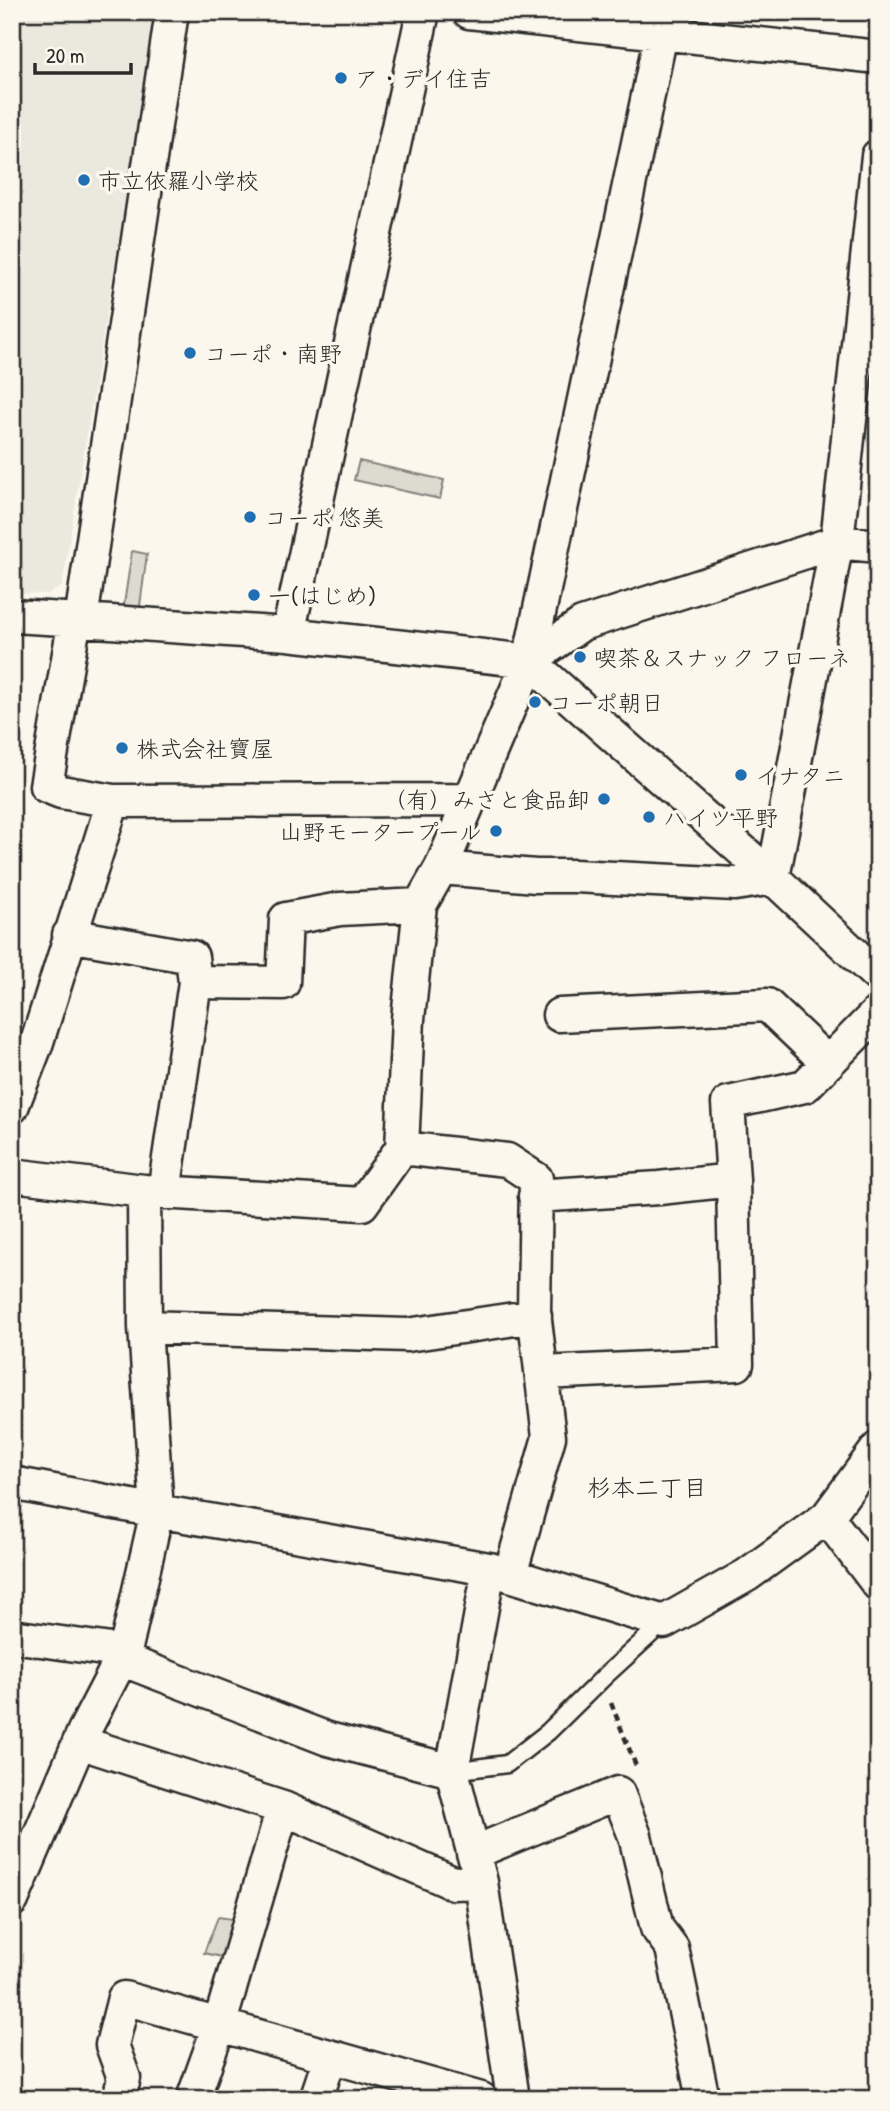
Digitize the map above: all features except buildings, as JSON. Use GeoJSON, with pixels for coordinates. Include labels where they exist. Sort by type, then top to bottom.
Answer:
{"type":"FeatureCollection","features":[{"type":"Feature","properties":{"kind":"street"},"geometry":{"type":"LineString","coordinates":[[172,12],[81,620],[73,630],[46,786],[61,792],[113,801],[469,800]]}},
{"type":"Feature","properties":{"kind":"street"},"geometry":{"type":"LineString","coordinates":[[288,634],[423,12]]}},
{"type":"Feature","properties":{"kind":"street"},"geometry":{"type":"LineString","coordinates":[[470,12],[662,23],[878,57]]}},
{"type":"Feature","properties":{"kind":"street"},"geometry":{"type":"LineString","coordinates":[[12,1175],[154,1191],[362,1205],[402,1148],[408,1019],[420,905],[441,868],[529,661],[662,23]]}},
{"type":"Feature","properties":{"kind":"street"},"geometry":{"type":"LineString","coordinates":[[773,878],[837,542],[878,156]]}},
{"type":"Feature","properties":{"kind":"street"},"geometry":{"type":"LineString","coordinates":[[529,661],[582,624],[837,542],[878,546]]}},
{"type":"Feature","properties":{"kind":"street"},"geometry":{"type":"LineString","coordinates":[[12,616],[288,634],[529,661],[773,878],[878,976]]}},
{"type":"Feature","properties":{"kind":"street"},"geometry":{"type":"LineString","coordinates":[[12,1107],[36,1045],[113,801]]}},
{"type":"Feature","properties":{"kind":"street"},"geometry":{"type":"LineString","coordinates":[[441,868],[536,876],[735,884],[773,878]]}},
{"type":"Feature","properties":{"kind":"street"},"geometry":{"type":"LineString","coordinates":[[195,982],[283,983],[286,919],[340,909],[420,905]]}},
{"type":"Feature","properties":{"kind":"street"},"geometry":{"type":"LineString","coordinates":[[12,1900],[84,1731],[123,1655],[157,1511],[145,1327],[154,1191],[195,982],[192,957],[69,935]]}},
{"type":"Feature","properties":{"kind":"street"},"geometry":{"type":"LineString","coordinates":[[559,1015],[767,1006],[828,1063]]}},
{"type":"Feature","properties":{"kind":"street"},"geometry":{"type":"LineString","coordinates":[[542,1373],[737,1364],[733,1180],[728,1103],[805,1086],[878,1012]]}},
{"type":"Feature","properties":{"kind":"street"},"geometry":{"type":"LineString","coordinates":[[402,1148],[507,1160],[536,1179],[535,1316],[549,1437],[499,1572],[452,1772],[477,1867],[513,2099]]}},
{"type":"Feature","properties":{"kind":"street"},"geometry":{"type":"LineString","coordinates":[[535,1196],[733,1180]]}},
{"type":"Feature","properties":{"kind":"street"},"geometry":{"type":"LineString","coordinates":[[145,1327],[407,1335],[535,1316]]}},
{"type":"Feature","properties":{"kind":"street"},"geometry":{"type":"LineString","coordinates":[[12,1483],[499,1572],[664,1622],[747,1575],[827,1517],[878,1448]]}},
{"type":"Feature","properties":{"kind":"street"},"geometry":{"type":"LineString","coordinates":[[827,1517],[878,1584]]}},
{"type":"Feature","properties":{"kind":"street"},"geometry":{"type":"LineString","coordinates":[[12,1636],[123,1655],[328,1739],[452,1772]]}},
{"type":"Feature","properties":{"kind":"street"},"geometry":{"type":"LineString","coordinates":[[97,1748],[283,1808],[453,1883],[477,1867],[618,1793],[635,1836],[657,1928],[672,1948],[702,2099]]}},
{"type":"Feature","properties":{"kind":"street"},"geometry":{"type":"LineString","coordinates":[[193,2099],[219,2026],[283,1808]]}},
{"type":"Feature","properties":{"kind":"street"},"geometry":{"type":"LineString","coordinates":[[119,2099],[124,2078],[112,2045],[124,1998],[449,2094],[481,2099]]}},
{"type":"Feature","properties":{"kind":"street"},"geometry":{"type":"LineString","coordinates":[[316,2099],[330,2057]]}},
{"type":"Feature","properties":{"kind":"lane"},"geometry":{"type":"LineString","coordinates":[[452,1772],[507,1764],[548,1732],[664,1622]]}},
{"type":"Feature","properties":{"kind":"path"},"geometry":{"type":"LineString","coordinates":[[601,1679],[640,1776],[625,1811]]}},
{"type":"Feature","properties":{"kind":"shaded area","name":"市立依羅小学校"},"geometry":{"type":"Polygon","coordinates":[[[12,12],[148,12],[155,18],[62,586],[48,594],[12,593],[12,12]]]}},
{"type":"Feature","properties":{"kind":"shaded area"},"geometry":{"type":"Polygon","coordinates":[[[359,461],[444,480],[440,499],[354,480],[359,461]]]}},
{"type":"Feature","properties":{"kind":"shaded area"},"geometry":{"type":"Polygon","coordinates":[[[132,551],[147,554],[139,613],[123,611],[132,551]]]}},
{"type":"Feature","properties":{"kind":"shaded area"},"geometry":{"type":"Polygon","coordinates":[[[218,1917],[246,1921],[230,1959],[204,1953],[218,1917]]]}},
{"type":"Feature","properties":{"kind":"place","name":"ア・デイ住吉"},"geometry":{"type":"Point","coordinates":[341,78]}},
{"type":"Feature","properties":{"kind":"place","name":"市立依羅小学校"},"geometry":{"type":"Point","coordinates":[84,180]}},
{"type":"Feature","properties":{"kind":"place","name":"コーポ・南野"},"geometry":{"type":"Point","coordinates":[190,353]}},
{"type":"Feature","properties":{"kind":"place","name":"コーポ 悠美"},"geometry":{"type":"Point","coordinates":[250,517]}},
{"type":"Feature","properties":{"kind":"place","name":"一(はじめ)"},"geometry":{"type":"Point","coordinates":[254,595]}},
{"type":"Feature","properties":{"kind":"place","name":"喫茶＆スナック フローネ"},"geometry":{"type":"Point","coordinates":[580,657]}},
{"type":"Feature","properties":{"kind":"place","name":"コーポ朝日"},"geometry":{"type":"Point","coordinates":[535,702]}},
{"type":"Feature","properties":{"kind":"place","name":"株式会社寶屋"},"geometry":{"type":"Point","coordinates":[122,748]}},
{"type":"Feature","properties":{"kind":"place","name":"イナタニ"},"geometry":{"type":"Point","coordinates":[741,775]}},
{"type":"Feature","properties":{"kind":"place","name":"（有）みさと食品卸"},"geometry":{"type":"Point","coordinates":[604,799]}},
{"type":"Feature","properties":{"kind":"place","name":"ハイツ平野"},"geometry":{"type":"Point","coordinates":[649,817]}},
{"type":"Feature","properties":{"kind":"place","name":"山野モータープール"},"geometry":{"type":"Point","coordinates":[496,831]}},
{"type":"Feature","properties":{"kind":"district","name":"杉本二丁目"},"geometry":{"type":"Point","coordinates":[647,1487]}}]}
